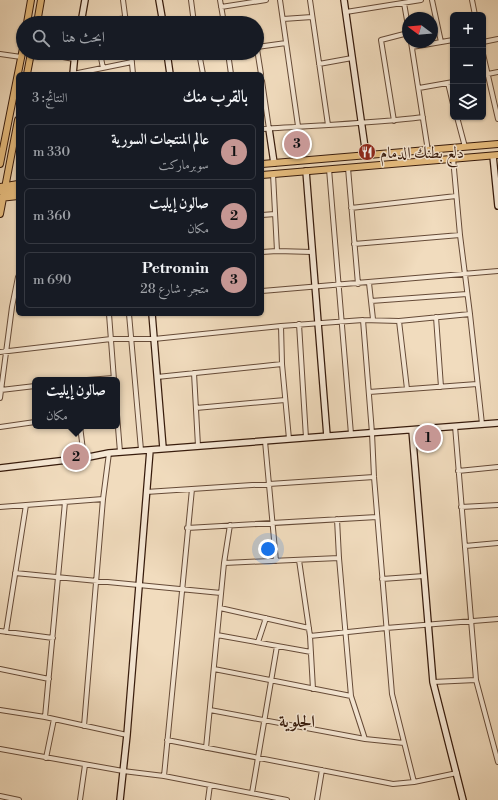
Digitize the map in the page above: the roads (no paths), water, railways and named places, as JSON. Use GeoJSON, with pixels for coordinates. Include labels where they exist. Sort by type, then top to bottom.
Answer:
{"type":"FeatureCollection","features":[{"type":"Feature","properties":{"kind":"main road"},"geometry":{"type":"LineString","coordinates":[[28,16],[31,0]]}},
{"type":"Feature","properties":{"kind":"main road"},"geometry":{"type":"LineString","coordinates":[[38,16],[41,0]]}},
{"type":"Feature","properties":{"kind":"main road"},"geometry":{"type":"LineString","coordinates":[[18,72],[20,60]]}},
{"type":"Feature","properties":{"kind":"main road"},"geometry":{"type":"LineString","coordinates":[[27,72],[30,60]]}},
{"type":"Feature","properties":{"kind":"main road"},"geometry":{"type":"LineString","coordinates":[[0,164],[16,82]]}},
{"type":"Feature","properties":{"kind":"main road"},"geometry":{"type":"LineString","coordinates":[[0,214],[2,192],[16,129]]}},
{"type":"Feature","properties":{"kind":"main road"},"geometry":{"type":"LineString","coordinates":[[264,164],[498,144]]}},
{"type":"Feature","properties":{"kind":"main road"},"geometry":{"type":"LineString","coordinates":[[264,175],[495,155]]}},
{"type":"Feature","properties":{"kind":"main road"},"geometry":{"type":"LineString","coordinates":[[2,192],[16,185]]}},
{"type":"Feature","properties":{"kind":"main road"},"geometry":{"type":"LineString","coordinates":[[2,192],[16,190]]}},
{"type":"Feature","properties":{"kind":"main road"},"geometry":{"type":"LineString","coordinates":[[2,192],[16,196]]}},
{"type":"Feature","properties":{"kind":"street"},"geometry":{"type":"LineString","coordinates":[[82,16],[85,0]]}},
{"type":"Feature","properties":{"kind":"street"},"geometry":{"type":"LineString","coordinates":[[123,0],[125,16]]}},
{"type":"Feature","properties":{"kind":"street"},"geometry":{"type":"LineString","coordinates":[[159,0],[162,16]]}},
{"type":"Feature","properties":{"kind":"street"},"geometry":{"type":"LineString","coordinates":[[191,0],[193,16]]}},
{"type":"Feature","properties":{"kind":"street"},"geometry":{"type":"LineString","coordinates":[[220,0],[223,16]]}},
{"type":"Feature","properties":{"kind":"street"},"geometry":{"type":"LineString","coordinates":[[221,7],[250,1],[266,0]]}},
{"type":"Feature","properties":{"kind":"street"},"geometry":{"type":"LineString","coordinates":[[280,0],[298,126]]}},
{"type":"Feature","properties":{"kind":"street"},"geometry":{"type":"LineString","coordinates":[[310,0],[328,125]]}},
{"type":"Feature","properties":{"kind":"street"},"geometry":{"type":"LineString","coordinates":[[344,0],[366,155]]}},
{"type":"Feature","properties":{"kind":"street"},"geometry":{"type":"LineString","coordinates":[[346,12],[421,0]]}},
{"type":"Feature","properties":{"kind":"street"},"geometry":{"type":"LineString","coordinates":[[432,0],[441,42]]}},
{"type":"Feature","properties":{"kind":"street"},"geometry":{"type":"LineString","coordinates":[[472,0],[474,12]]}},
{"type":"Feature","properties":{"kind":"street"},"geometry":{"type":"LineString","coordinates":[[404,3],[406,12]]}},
{"type":"Feature","properties":{"kind":"street"},"geometry":{"type":"LineString","coordinates":[[283,20],[312,17]]}},
{"type":"Feature","properties":{"kind":"street"},"geometry":{"type":"LineString","coordinates":[[394,121],[381,40],[402,35]]}},
{"type":"Feature","properties":{"kind":"street"},"geometry":{"type":"LineString","coordinates":[[486,41],[498,39]]}},
{"type":"Feature","properties":{"kind":"street"},"geometry":{"type":"LineString","coordinates":[[438,42],[450,40]]}},
{"type":"Feature","properties":{"kind":"street"},"geometry":{"type":"LineString","coordinates":[[264,47],[286,43]]}},
{"type":"Feature","properties":{"kind":"street"},"geometry":{"type":"LineString","coordinates":[[412,48],[428,151]]}},
{"type":"Feature","properties":{"kind":"street"},"geometry":{"type":"LineString","coordinates":[[0,54],[16,56]]}},
{"type":"Feature","properties":{"kind":"street"},"geometry":{"type":"LineString","coordinates":[[319,64],[352,58]]}},
{"type":"Feature","properties":{"kind":"street"},"geometry":{"type":"LineString","coordinates":[[73,72],[74,60]]}},
{"type":"Feature","properties":{"kind":"street"},"geometry":{"type":"LineString","coordinates":[[101,60],[103,68]]}},
{"type":"Feature","properties":{"kind":"street"},"geometry":{"type":"LineString","coordinates":[[168,60],[170,72]]}},
{"type":"Feature","properties":{"kind":"street"},"geometry":{"type":"LineString","coordinates":[[200,60],[203,72]]}},
{"type":"Feature","properties":{"kind":"street"},"geometry":{"type":"LineString","coordinates":[[229,60],[231,72]]}},
{"type":"Feature","properties":{"kind":"street"},"geometry":{"type":"LineString","coordinates":[[259,60],[261,72]]}},
{"type":"Feature","properties":{"kind":"street"},"geometry":{"type":"LineString","coordinates":[[83,72],[132,62],[134,72]]}},
{"type":"Feature","properties":{"kind":"street"},"geometry":{"type":"LineString","coordinates":[[486,66],[498,119]]}},
{"type":"Feature","properties":{"kind":"street"},"geometry":{"type":"LineString","coordinates":[[488,74],[498,72]]}},
{"type":"Feature","properties":{"kind":"street"},"geometry":{"type":"LineString","coordinates":[[419,88],[448,83],[450,91]]}},
{"type":"Feature","properties":{"kind":"street"},"geometry":{"type":"LineString","coordinates":[[264,95],[274,163]]}},
{"type":"Feature","properties":{"kind":"street"},"geometry":{"type":"LineString","coordinates":[[264,129],[394,121],[423,117]]}},
{"type":"Feature","properties":{"kind":"street"},"geometry":{"type":"LineString","coordinates":[[457,120],[465,147]]}},
{"type":"Feature","properties":{"kind":"street"},"geometry":{"type":"LineString","coordinates":[[495,155],[498,206]]}},
{"type":"Feature","properties":{"kind":"street"},"geometry":{"type":"LineString","coordinates":[[453,158],[460,235],[482,424]]}},
{"type":"Feature","properties":{"kind":"street"},"geometry":{"type":"LineString","coordinates":[[348,168],[358,284]]}},
{"type":"Feature","properties":{"kind":"street"},"geometry":{"type":"LineString","coordinates":[[329,169],[351,434]]}},
{"type":"Feature","properties":{"kind":"street"},"geometry":{"type":"LineString","coordinates":[[306,172],[327,436]]}},
{"type":"Feature","properties":{"kind":"street"},"geometry":{"type":"LineString","coordinates":[[273,174],[277,251]]}},
{"type":"Feature","properties":{"kind":"street"},"geometry":{"type":"LineString","coordinates":[[351,208],[456,196]]}},
{"type":"Feature","properties":{"kind":"street"},"geometry":{"type":"LineString","coordinates":[[264,215],[275,214]]}},
{"type":"Feature","properties":{"kind":"street"},"geometry":{"type":"LineString","coordinates":[[354,244],[460,235]]}},
{"type":"Feature","properties":{"kind":"street"},"geometry":{"type":"LineString","coordinates":[[264,252],[312,252]]}},
{"type":"Feature","properties":{"kind":"street"},"geometry":{"type":"LineString","coordinates":[[264,291],[315,288],[498,271]]}},
{"type":"Feature","properties":{"kind":"street"},"geometry":{"type":"LineString","coordinates":[[369,283],[373,319]]}},
{"type":"Feature","properties":{"kind":"street"},"geometry":{"type":"LineString","coordinates":[[0,398],[16,287]]}},
{"type":"Feature","properties":{"kind":"street"},"geometry":{"type":"LineString","coordinates":[[371,301],[467,294]]}},
{"type":"Feature","properties":{"kind":"street"},"geometry":{"type":"LineString","coordinates":[[0,352],[111,339],[154,339],[299,324],[373,319],[399,321],[470,314]]}},
{"type":"Feature","properties":{"kind":"street"},"geometry":{"type":"LineString","coordinates":[[109,316],[114,377]]}},
{"type":"Feature","properties":{"kind":"street"},"geometry":{"type":"LineString","coordinates":[[129,316],[141,450]]}},
{"type":"Feature","properties":{"kind":"street"},"geometry":{"type":"LineString","coordinates":[[152,316],[164,448]]}},
{"type":"Feature","properties":{"kind":"street"},"geometry":{"type":"LineString","coordinates":[[436,317],[441,387]]}},
{"type":"Feature","properties":{"kind":"street"},"geometry":{"type":"LineString","coordinates":[[363,320],[377,517],[392,694],[414,782]]}},
{"type":"Feature","properties":{"kind":"street"},"geometry":{"type":"LineString","coordinates":[[399,321],[407,389]]}},
{"type":"Feature","properties":{"kind":"street"},"geometry":{"type":"LineString","coordinates":[[299,324],[306,438]]}},
{"type":"Feature","properties":{"kind":"street"},"geometry":{"type":"LineString","coordinates":[[281,326],[282,364],[289,439]]}},
{"type":"Feature","properties":{"kind":"street"},"geometry":{"type":"LineString","coordinates":[[157,377],[282,364]]}},
{"type":"Feature","properties":{"kind":"street"},"geometry":{"type":"LineString","coordinates":[[194,373],[198,446]]}},
{"type":"Feature","properties":{"kind":"street"},"geometry":{"type":"LineString","coordinates":[[369,392],[478,384]]}},
{"type":"Feature","properties":{"kind":"street"},"geometry":{"type":"LineString","coordinates":[[1,390],[32,386]]}},
{"type":"Feature","properties":{"kind":"street"},"geometry":{"type":"LineString","coordinates":[[196,408],[285,400]]}},
{"type":"Feature","properties":{"kind":"street"},"geometry":{"type":"LineString","coordinates":[[0,427],[32,422]]}},
{"type":"Feature","properties":{"kind":"street"},"geometry":{"type":"LineString","coordinates":[[0,468],[141,450],[498,423]]}},
{"type":"Feature","properties":{"kind":"street"},"geometry":{"type":"LineString","coordinates":[[455,426],[476,680],[498,762]]}},
{"type":"Feature","properties":{"kind":"street"},"geometry":{"type":"LineString","coordinates":[[80,429],[84,458]]}},
{"type":"Feature","properties":{"kind":"street"},"geometry":{"type":"LineString","coordinates":[[118,429],[120,452]]}},
{"type":"Feature","properties":{"kind":"street"},"geometry":{"type":"LineString","coordinates":[[412,430],[433,682],[464,800]]}},
{"type":"Feature","properties":{"kind":"street"},"geometry":{"type":"LineString","coordinates":[[265,441],[276,561]]}},
{"type":"Feature","properties":{"kind":"street"},"geometry":{"type":"LineString","coordinates":[[120,800],[127,735],[150,450]]}},
{"type":"Feature","properties":{"kind":"street"},"geometry":{"type":"LineString","coordinates":[[84,726],[103,499],[109,453]]}},
{"type":"Feature","properties":{"kind":"street"},"geometry":{"type":"LineString","coordinates":[[458,471],[498,467]]}},
{"type":"Feature","properties":{"kind":"street"},"geometry":{"type":"LineString","coordinates":[[146,492],[374,477]]}},
{"type":"Feature","properties":{"kind":"street"},"geometry":{"type":"LineString","coordinates":[[164,776],[192,489]]}},
{"type":"Feature","properties":{"kind":"street"},"geometry":{"type":"LineString","coordinates":[[0,507],[103,499]]}},
{"type":"Feature","properties":{"kind":"street"},"geometry":{"type":"LineString","coordinates":[[45,717],[65,502]]}},
{"type":"Feature","properties":{"kind":"street"},"geometry":{"type":"LineString","coordinates":[[6,632],[26,505]]}},
{"type":"Feature","properties":{"kind":"street"},"geometry":{"type":"LineString","coordinates":[[462,507],[498,505]]}},
{"type":"Feature","properties":{"kind":"street"},"geometry":{"type":"LineString","coordinates":[[188,528],[377,517]]}},
{"type":"Feature","properties":{"kind":"street"},"geometry":{"type":"LineString","coordinates":[[337,519],[351,696],[365,739]]}},
{"type":"Feature","properties":{"kind":"street"},"geometry":{"type":"LineString","coordinates":[[206,748],[224,564],[230,525]]}},
{"type":"Feature","properties":{"kind":"street"},"geometry":{"type":"LineString","coordinates":[[465,546],[498,543]]}},
{"type":"Feature","properties":{"kind":"street"},"geometry":{"type":"LineString","coordinates":[[224,564],[339,558]]}},
{"type":"Feature","properties":{"kind":"street"},"geometry":{"type":"LineString","coordinates":[[299,560],[310,636],[313,688]]}},
{"type":"Feature","properties":{"kind":"street"},"geometry":{"type":"LineString","coordinates":[[15,573],[221,593]]}},
{"type":"Feature","properties":{"kind":"street"},"geometry":{"type":"LineString","coordinates":[[382,579],[424,576]]}},
{"type":"Feature","properties":{"kind":"street"},"geometry":{"type":"LineString","coordinates":[[220,608],[309,628]]}},
{"type":"Feature","properties":{"kind":"street"},"geometry":{"type":"LineString","coordinates":[[258,642],[266,618]]}},
{"type":"Feature","properties":{"kind":"street"},"geometry":{"type":"LineString","coordinates":[[310,636],[498,619]]}},
{"type":"Feature","properties":{"kind":"street"},"geometry":{"type":"LineString","coordinates":[[0,631],[53,638]]}},
{"type":"Feature","properties":{"kind":"street"},"geometry":{"type":"LineString","coordinates":[[217,635],[311,652]]}},
{"type":"Feature","properties":{"kind":"street"},"geometry":{"type":"LineString","coordinates":[[252,793],[277,646]]}},
{"type":"Feature","properties":{"kind":"street"},"geometry":{"type":"LineString","coordinates":[[0,669],[49,679]]}},
{"type":"Feature","properties":{"kind":"street"},"geometry":{"type":"LineString","coordinates":[[214,670],[351,696]]}},
{"type":"Feature","properties":{"kind":"street"},"geometry":{"type":"LineString","coordinates":[[433,682],[476,680]]}},
{"type":"Feature","properties":{"kind":"street"},"geometry":{"type":"LineString","coordinates":[[0,710],[45,717],[127,735]]}},
{"type":"Feature","properties":{"kind":"street"},"geometry":{"type":"LineString","coordinates":[[210,710],[365,739],[404,743]]}},
{"type":"Feature","properties":{"kind":"street"},"geometry":{"type":"LineString","coordinates":[[46,758],[54,719]]}},
{"type":"Feature","properties":{"kind":"street"},"geometry":{"type":"LineString","coordinates":[[168,740],[393,784],[414,782],[457,773]]}},
{"type":"Feature","properties":{"kind":"street"},"geometry":{"type":"LineString","coordinates":[[0,749],[86,765],[164,776],[287,800]]}},
{"type":"Feature","properties":{"kind":"street"},"geometry":{"type":"LineString","coordinates":[[80,800],[86,765]]}},
{"type":"Feature","properties":{"kind":"street"},"geometry":{"type":"LineString","coordinates":[[317,800],[322,770]]}},
{"type":"Feature","properties":{"kind":"street"},"geometry":{"type":"LineString","coordinates":[[208,800],[210,785]]}},
{"type":"Feature","properties":{"kind":"street"},"geometry":{"type":"LineString","coordinates":[[0,796],[19,800]]}},
{"type":"Feature","properties":{"kind":"place","name":"Petromin"},"geometry":{"type":"Point","coordinates":[297,144]}},
{"type":"Feature","properties":{"kind":"place","name":"دلع بطنك الدمام"},"geometry":{"type":"Point","coordinates":[367,152]}},
{"type":"Feature","properties":{"kind":"place","name":"عالم المنتجات السورية"},"geometry":{"type":"Point","coordinates":[428,438]}},
{"type":"Feature","properties":{"kind":"place","name":"صالون إيليت"},"geometry":{"type":"Point","coordinates":[76,457]}},
{"type":"Feature","properties":{"kind":"district","name":"الجلوية"},"geometry":{"type":"Point","coordinates":[297,721]}}]}
